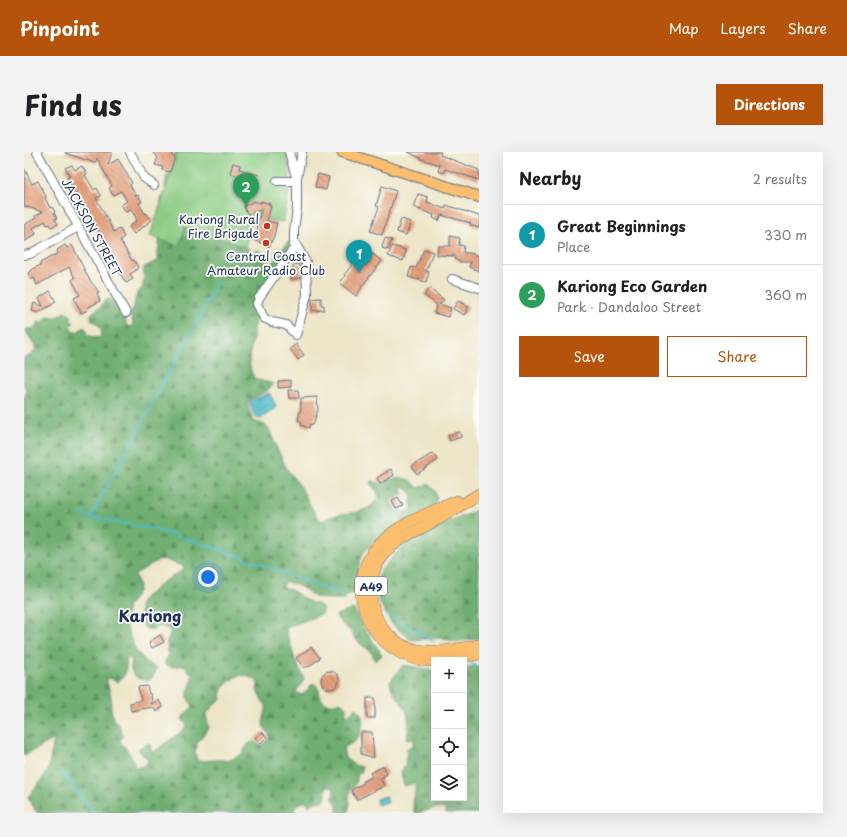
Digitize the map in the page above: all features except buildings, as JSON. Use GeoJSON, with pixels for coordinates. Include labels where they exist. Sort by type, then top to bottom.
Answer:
{"type":"FeatureCollection","features":[{"type":"Feature","properties":{"kind":"highway","name":"A49"},"geometry":{"type":"LineString","coordinates":[[479,493],[395,544],[384,554],[376,565],[371,579],[370,595],[374,612],[382,628],[394,639],[406,646],[418,650],[446,651],[479,645]]}},
{"type":"Feature","properties":{"kind":"highway","name":"A49"},"geometry":{"type":"LineString","coordinates":[[431,661],[416,659],[400,653],[384,642],[375,632],[366,616],[362,600],[361,587],[363,573],[373,552],[382,542],[397,530],[435,510],[479,493]]}},
{"type":"Feature","properties":{"kind":"highway"},"geometry":{"type":"LineString","coordinates":[[460,657],[479,654]]}},
{"type":"Feature","properties":{"kind":"main road"},"geometry":{"type":"LineString","coordinates":[[342,152],[479,197]]}},
{"type":"Feature","properties":{"kind":"street","name":"JACKSON STREET"},"geometry":{"type":"LineString","coordinates":[[37,152],[126,313]]}},
{"type":"Feature","properties":{"kind":"street"},"geometry":{"type":"LineString","coordinates":[[130,152],[144,178],[154,185]]}},
{"type":"Feature","properties":{"kind":"street"},"geometry":{"type":"LineString","coordinates":[[289,152],[297,180]]}},
{"type":"Feature","properties":{"kind":"street"},"geometry":{"type":"LineString","coordinates":[[295,243],[306,262],[307,295],[296,335],[286,325],[272,322],[264,318],[257,304],[259,298],[294,248],[297,208],[297,180],[302,152]]}},
{"type":"Feature","properties":{"kind":"street"},"geometry":{"type":"LineString","coordinates":[[277,181],[297,180]]}},
{"type":"Feature","properties":{"kind":"street"},"geometry":{"type":"LineString","coordinates":[[24,255],[30,254],[78,227]]}},
{"type":"Feature","properties":{"kind":"street"},"geometry":{"type":"LineString","coordinates":[[452,279],[479,288]]}},
{"type":"Feature","properties":{"kind":"street"},"geometry":{"type":"LineString","coordinates":[[286,325],[301,317]]}},
{"type":"Feature","properties":{"kind":"green space"},"geometry":{"type":"Polygon","coordinates":[[[175,152],[213,152],[244,243],[249,249],[251,256],[253,257],[255,251],[260,250],[265,262],[273,263],[287,243],[292,241],[292,244],[259,294],[257,320],[253,328],[253,338],[249,359],[251,371],[255,379],[273,384],[267,391],[249,400],[247,404],[254,421],[265,425],[269,429],[286,468],[300,486],[317,517],[322,521],[334,516],[358,512],[370,507],[379,498],[377,491],[370,483],[372,481],[380,484],[389,479],[402,478],[410,480],[419,488],[427,484],[434,490],[437,498],[436,504],[385,535],[367,548],[359,563],[353,593],[346,595],[345,599],[319,598],[311,595],[306,590],[296,585],[285,582],[283,584],[283,587],[295,592],[305,600],[321,606],[323,609],[322,614],[290,626],[286,630],[295,660],[304,678],[296,692],[302,695],[312,684],[315,684],[324,702],[337,704],[340,702],[346,706],[347,716],[356,708],[362,715],[363,720],[360,735],[354,742],[343,748],[345,758],[354,765],[362,767],[362,771],[358,774],[356,783],[350,790],[348,813],[336,813],[337,805],[332,798],[334,790],[331,786],[326,787],[326,796],[324,800],[315,802],[311,806],[309,806],[307,801],[297,804],[294,809],[296,813],[37,813],[28,797],[48,771],[54,739],[24,756],[24,398],[26,390],[24,386],[24,357],[30,356],[36,350],[26,332],[26,329],[33,329],[40,320],[44,324],[47,317],[57,317],[67,312],[72,317],[70,322],[74,322],[71,326],[72,332],[77,332],[84,327],[87,330],[87,335],[98,338],[102,333],[101,328],[92,320],[90,315],[101,307],[103,302],[110,298],[124,316],[127,326],[130,327],[133,324],[132,319],[129,316],[133,310],[137,293],[143,287],[144,267],[159,260],[157,255],[159,246],[161,199],[167,192],[165,188],[166,177],[173,169],[175,163],[175,152]],[[403,486],[402,495],[391,499],[390,501],[395,510],[407,512],[412,509],[411,501],[413,497],[407,488],[403,486]],[[163,559],[135,574],[139,587],[138,592],[128,606],[125,624],[136,651],[149,664],[157,668],[153,677],[149,680],[140,679],[133,674],[131,668],[132,663],[130,658],[127,657],[126,671],[121,679],[117,682],[110,678],[106,679],[111,696],[111,710],[123,736],[120,741],[131,756],[134,767],[142,767],[148,762],[147,758],[139,752],[139,748],[149,743],[152,753],[186,728],[187,725],[182,719],[193,706],[188,700],[188,691],[192,679],[192,673],[188,671],[185,665],[172,667],[165,665],[165,661],[168,657],[167,641],[170,630],[160,626],[153,630],[146,629],[143,626],[140,607],[141,602],[163,582],[183,570],[184,567],[163,559]],[[245,675],[237,676],[222,687],[222,699],[214,705],[206,715],[209,727],[197,743],[195,753],[197,760],[228,761],[242,754],[248,744],[254,741],[261,746],[269,738],[269,734],[265,730],[263,723],[266,705],[257,691],[258,683],[245,675]]]}},
{"type":"Feature","properties":{"kind":"green space"},"geometry":{"type":"Polygon","coordinates":[[[178,152],[285,152],[288,159],[290,177],[283,222],[254,218],[245,247],[185,227],[179,246],[150,236],[178,152]]]}},
{"type":"Feature","properties":{"kind":"green space"},"geometry":{"type":"Polygon","coordinates":[[[479,509],[479,638],[456,642],[442,638],[411,640],[391,623],[376,596],[379,572],[400,549],[420,535],[479,509]]]}},
{"type":"Feature","properties":{"kind":"green space"},"geometry":{"type":"Polygon","coordinates":[[[354,609],[363,628],[368,633],[382,655],[375,661],[370,651],[357,641],[352,633],[337,618],[336,615],[354,609]]]}},
{"type":"Feature","properties":{"kind":"green space"},"geometry":{"type":"Polygon","coordinates":[[[403,665],[431,670],[431,801],[467,801],[467,667],[479,666],[479,813],[446,813],[445,809],[438,808],[415,813],[413,802],[415,784],[404,786],[401,774],[402,769],[405,766],[407,748],[413,746],[414,739],[407,739],[407,713],[393,690],[390,682],[403,665]]]}},
{"type":"Feature","properties":{"kind":"water"},"geometry":{"type":"Polygon","coordinates":[[[269,393],[276,405],[275,408],[261,419],[256,418],[249,405],[250,401],[269,393]]]}},
{"type":"Feature","properties":{"kind":"water"},"geometry":{"type":"Polygon","coordinates":[[[386,796],[388,802],[377,805],[376,799],[386,796]]]}},
{"type":"Feature","properties":{"kind":"waterway"},"geometry":{"type":"LineString","coordinates":[[218,282],[91,517],[154,529],[222,550],[346,596]]}},
{"type":"Feature","properties":{"kind":"waterway"},"geometry":{"type":"LineString","coordinates":[[81,514],[91,517]]}},
{"type":"Feature","properties":{"kind":"waterway"},"geometry":{"type":"LineString","coordinates":[[385,614],[434,642]]}},
{"type":"Feature","properties":{"kind":"waterway"},"geometry":{"type":"LineString","coordinates":[[471,663],[479,667]]}},
{"type":"Feature","properties":{"kind":"waterway"},"geometry":{"type":"LineString","coordinates":[[61,771],[73,788],[95,813]]}},
{"type":"Feature","properties":{"kind":"place","name":"Kariong Eco Garden"},"geometry":{"type":"Point","coordinates":[246,206]}},
{"type":"Feature","properties":{"kind":"place","name":"Kariong Rural Fire Brigade"},"geometry":{"type":"Point","coordinates":[267,226]}},
{"type":"Feature","properties":{"kind":"place","name":"Central Coast Amateur Radio Club"},"geometry":{"type":"Point","coordinates":[266,243]}},
{"type":"Feature","properties":{"kind":"place","name":"Great Beginnings"},"geometry":{"type":"Point","coordinates":[359,273]}},
{"type":"Feature","properties":{"kind":"district","name":"Kariong"},"geometry":{"type":"Point","coordinates":[150,615]}}]}
